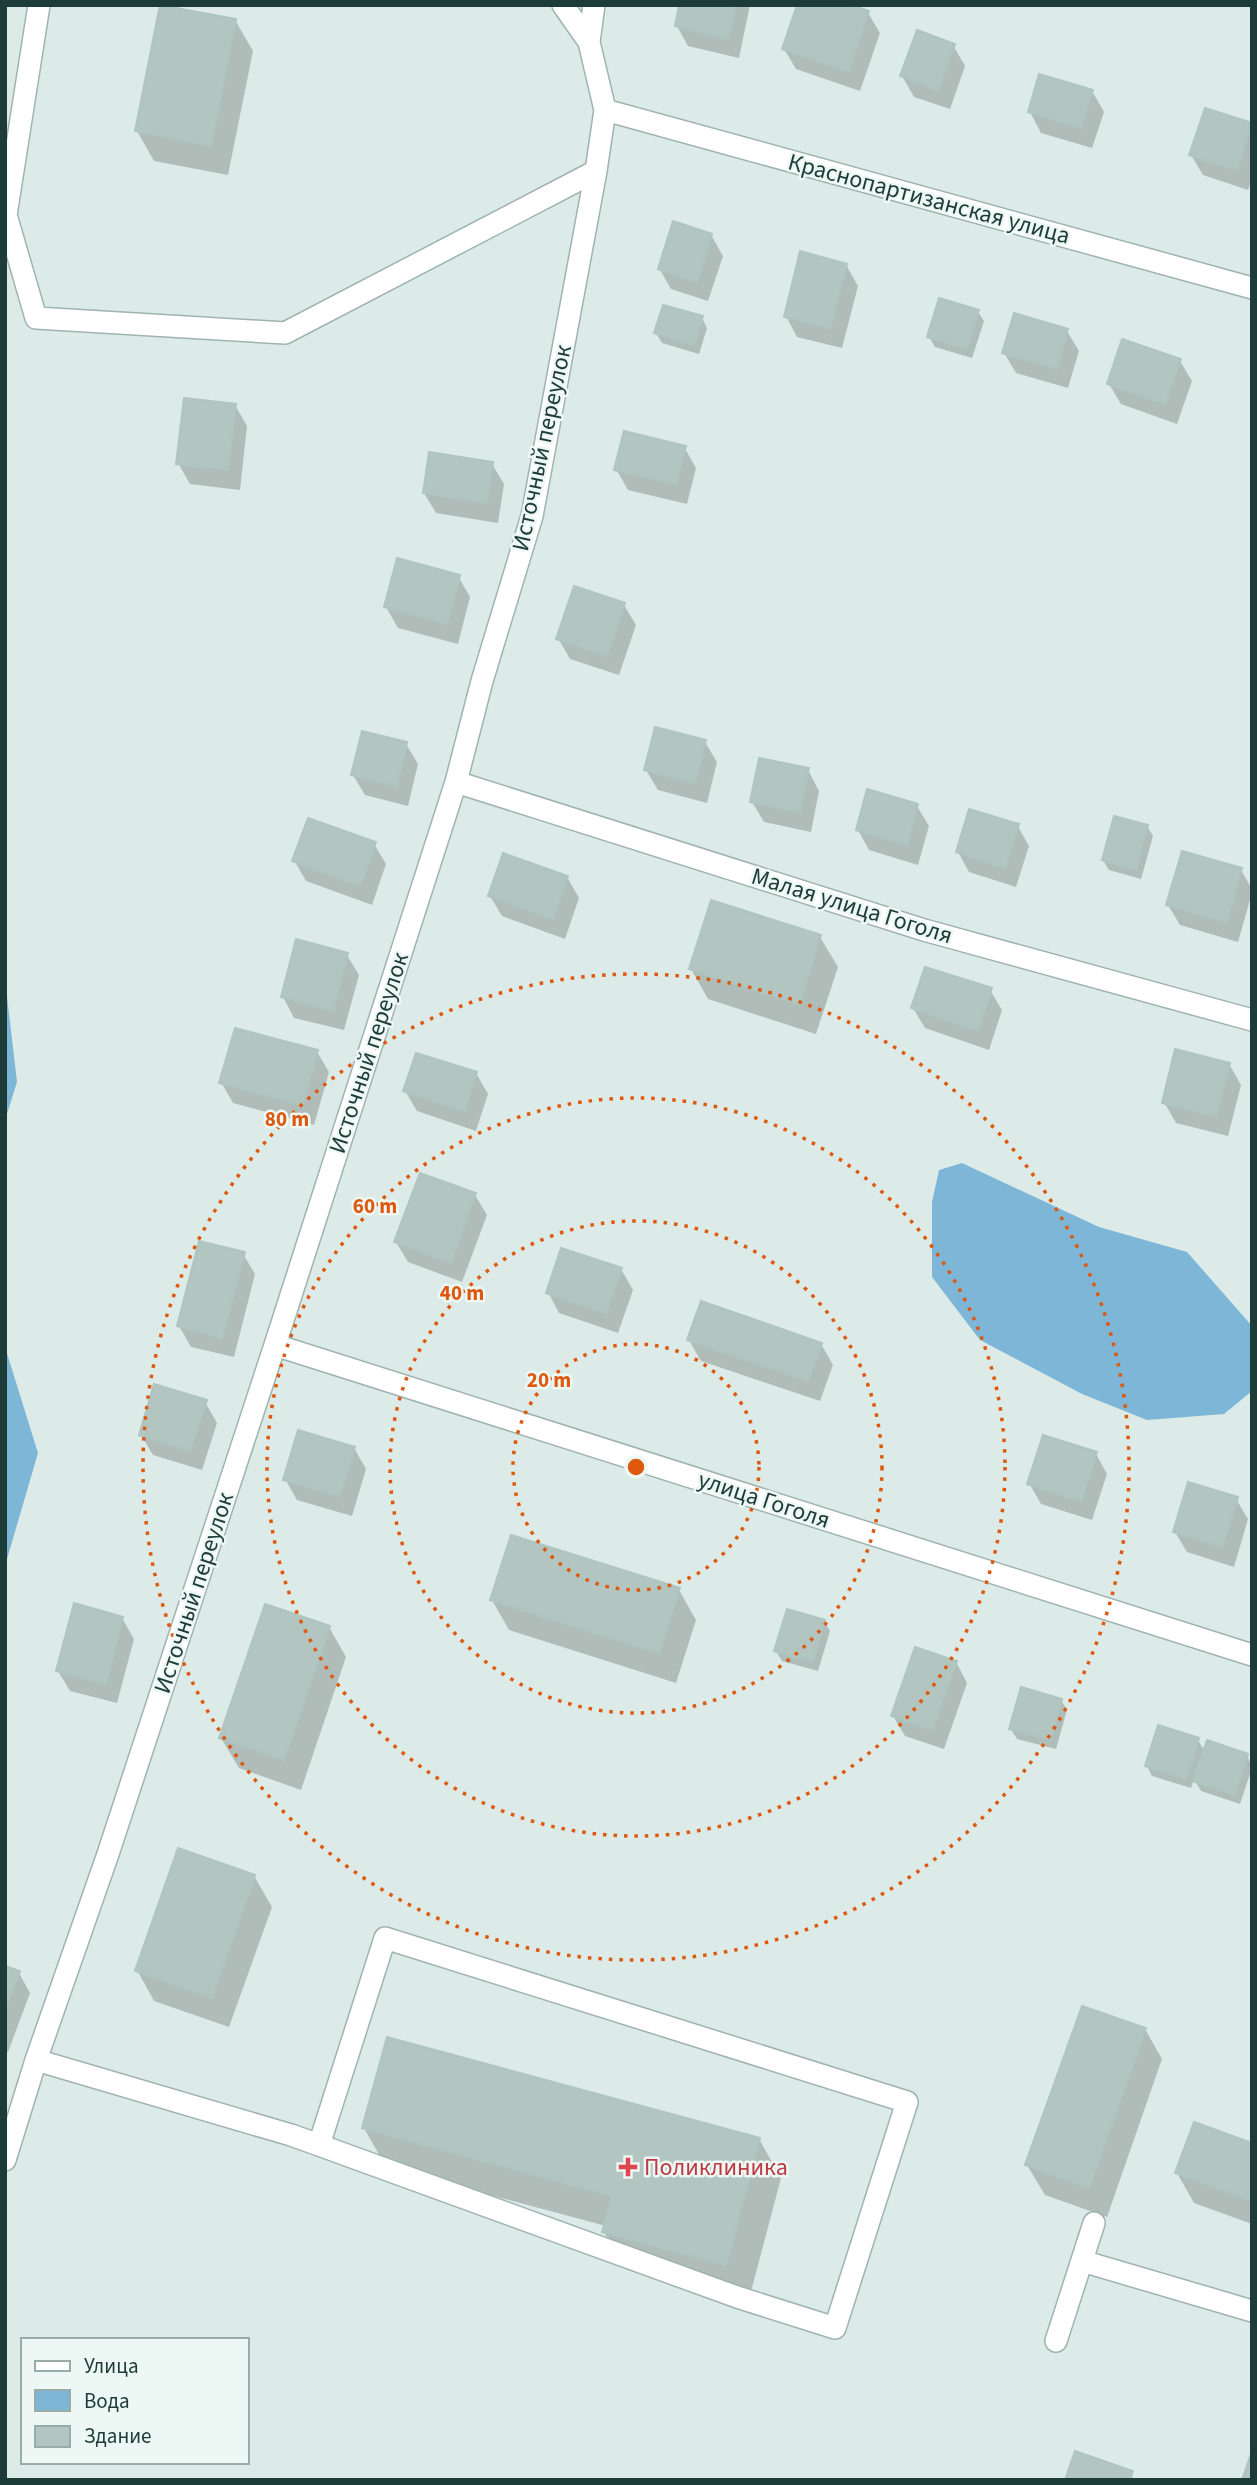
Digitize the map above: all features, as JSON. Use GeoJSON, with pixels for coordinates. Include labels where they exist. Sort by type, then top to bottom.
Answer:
{"type":"FeatureCollection","features":[{"type":"Feature","properties":{"kind":"street"},"geometry":{"type":"LineString","coordinates":[[39,5],[6,215],[36,318],[285,333],[596,171]]}},
{"type":"Feature","properties":{"kind":"street"},"geometry":{"type":"LineString","coordinates":[[563,5],[589,42]]}},
{"type":"Feature","properties":{"kind":"street","name":"Источный переулок"},"geometry":{"type":"LineString","coordinates":[[5,2160],[275,1345],[456,782],[482,681],[532,516],[605,110],[589,42],[594,5]]}},
{"type":"Feature","properties":{"kind":"street","name":"Краснопартизанская улица"},"geometry":{"type":"LineString","coordinates":[[605,110],[1252,288]]}},
{"type":"Feature","properties":{"kind":"street","name":"Малая улица Гоголя"},"geometry":{"type":"LineString","coordinates":[[456,782],[924,930],[1252,1020]]}},
{"type":"Feature","properties":{"kind":"street","name":"улица Гоголя"},"geometry":{"type":"LineString","coordinates":[[275,1345],[1252,1655]]}},
{"type":"Feature","properties":{"kind":"street"},"geometry":{"type":"LineString","coordinates":[[36,2060],[290,2134],[319,2145],[737,2297],[835,2328],[907,2102],[385,1938],[319,2145]]}},
{"type":"Feature","properties":{"kind":"street"},"geometry":{"type":"LineString","coordinates":[[1056,2341],[1094,2223]]}},
{"type":"Feature","properties":{"kind":"street"},"geometry":{"type":"LineString","coordinates":[[1082,2261],[1252,2311]]}},
{"type":"Feature","properties":{"kind":"water"},"geometry":{"type":"Polygon","coordinates":[[[5,979],[17,1082],[5,1120],[5,979]]]}},
{"type":"Feature","properties":{"kind":"water"},"geometry":{"type":"Polygon","coordinates":[[[962,1163],[1099,1227],[1187,1252],[1252,1326],[1252,1391],[1224,1414],[1147,1420],[1082,1394],[980,1340],[932,1277],[932,1202],[939,1170],[962,1163]]]}},
{"type":"Feature","properties":{"kind":"water"},"geometry":{"type":"Polygon","coordinates":[[[5,1347],[38,1453],[5,1566],[5,1347]]]}},
{"type":"Feature","properties":{"kind":"building"},"geometry":{"type":"Polygon","coordinates":[[[160,5],[236,19],[211,146],[135,131],[160,5]]]}},
{"type":"Feature","properties":{"kind":"building"},"geometry":{"type":"Polygon","coordinates":[[[679,5],[736,5],[728,39],[675,26],[679,5]]]}},
{"type":"Feature","properties":{"kind":"building"},"geometry":{"type":"Polygon","coordinates":[[[797,5],[852,5],[869,11],[848,71],[782,49],[797,5]]]}},
{"type":"Feature","properties":{"kind":"building"},"geometry":{"type":"Polygon","coordinates":[[[917,30],[955,44],[938,90],[900,76],[917,30]]]}},
{"type":"Feature","properties":{"kind":"building"},"geometry":{"type":"Polygon","coordinates":[[[1039,74],[1093,90],[1081,128],[1028,112],[1039,74]]]}},
{"type":"Feature","properties":{"kind":"building"},"geometry":{"type":"Polygon","coordinates":[[[1205,108],[1252,123],[1237,170],[1189,155],[1205,108]]]}},
{"type":"Feature","properties":{"kind":"building"},"geometry":{"type":"Polygon","coordinates":[[[673,221],[712,234],[697,282],[658,269],[673,221]]]}},
{"type":"Feature","properties":{"kind":"building"},"geometry":{"type":"Polygon","coordinates":[[[800,251],[847,264],[830,328],[784,317],[800,251]]]}},
{"type":"Feature","properties":{"kind":"building"},"geometry":{"type":"Polygon","coordinates":[[[939,298],[979,310],[967,349],[927,337],[939,298]]]}},
{"type":"Feature","properties":{"kind":"building"},"geometry":{"type":"Polygon","coordinates":[[[663,305],[703,316],[694,345],[654,333],[663,305]]]}},
{"type":"Feature","properties":{"kind":"building"},"geometry":{"type":"Polygon","coordinates":[[[1014,313],[1068,329],[1057,369],[1002,353],[1014,313]]]}},
{"type":"Feature","properties":{"kind":"building"},"geometry":{"type":"Polygon","coordinates":[[[1122,339],[1181,359],[1165,404],[1107,384],[1122,339]]]}},
{"type":"Feature","properties":{"kind":"building"},"geometry":{"type":"Polygon","coordinates":[[[184,398],[236,404],[228,470],[176,464],[184,398]]]}},
{"type":"Feature","properties":{"kind":"building"},"geometry":{"type":"Polygon","coordinates":[[[624,431],[686,446],[676,484],[614,470],[624,431]]]}},
{"type":"Feature","properties":{"kind":"building"},"geometry":{"type":"Polygon","coordinates":[[[429,452],[493,462],[487,503],[423,493],[429,452]]]}},
{"type":"Feature","properties":{"kind":"building"},"geometry":{"type":"Polygon","coordinates":[[[397,558],[460,575],[447,624],[384,607],[397,558]]]}},
{"type":"Feature","properties":{"kind":"building"},"geometry":{"type":"Polygon","coordinates":[[[574,586],[625,603],[607,656],[556,639],[574,586]]]}},
{"type":"Feature","properties":{"kind":"building"},"geometry":{"type":"Polygon","coordinates":[[[655,727],[706,740],[695,783],[644,770],[655,727]]]}},
{"type":"Feature","properties":{"kind":"building"},"geometry":{"type":"Polygon","coordinates":[[[362,731],[407,742],[397,786],[351,775],[362,731]]]}},
{"type":"Feature","properties":{"kind":"building"},"geometry":{"type":"Polygon","coordinates":[[[759,758],[809,768],[800,812],[750,802],[759,758]]]}},
{"type":"Feature","properties":{"kind":"building"},"geometry":{"type":"Polygon","coordinates":[[[867,789],[918,804],[907,845],[856,830],[867,789]]]}},
{"type":"Feature","properties":{"kind":"building"},"geometry":{"type":"Polygon","coordinates":[[[969,809],[1019,824],[1005,868],[956,852],[969,809]]]}},
{"type":"Feature","properties":{"kind":"building"},"geometry":{"type":"Polygon","coordinates":[[[1114,816],[1148,825],[1136,870],[1102,860],[1114,816]]]}},
{"type":"Feature","properties":{"kind":"building"},"geometry":{"type":"Polygon","coordinates":[[[308,818],[376,842],[360,886],[292,861],[308,818]]]}},
{"type":"Feature","properties":{"kind":"building"},"geometry":{"type":"Polygon","coordinates":[[[1182,851],[1242,868],[1227,922],[1166,905],[1182,851]]]}},
{"type":"Feature","properties":{"kind":"building"},"geometry":{"type":"Polygon","coordinates":[[[503,853],[568,876],[553,919],[488,896],[503,853]]]}},
{"type":"Feature","properties":{"kind":"building"},"geometry":{"type":"Polygon","coordinates":[[[711,900],[821,935],[799,1004],[689,969],[711,900]]]}},
{"type":"Feature","properties":{"kind":"building"},"geometry":{"type":"Polygon","coordinates":[[[296,939],[348,953],[333,1011],[281,997],[296,939]]]}},
{"type":"Feature","properties":{"kind":"building"},"geometry":{"type":"Polygon","coordinates":[[[925,967],[992,988],[978,1031],[911,1008],[925,967]]]}},
{"type":"Feature","properties":{"kind":"building"},"geometry":{"type":"Polygon","coordinates":[[[235,1028],[318,1050],[303,1105],[219,1083],[235,1028]]]}},
{"type":"Feature","properties":{"kind":"building"},"geometry":{"type":"Polygon","coordinates":[[[1175,1049],[1230,1063],[1216,1116],[1162,1103],[1175,1049]]]}},
{"type":"Feature","properties":{"kind":"building"},"geometry":{"type":"Polygon","coordinates":[[[416,1053],[477,1072],[464,1111],[403,1091],[416,1053]]]}},
{"type":"Feature","properties":{"kind":"building"},"geometry":{"type":"Polygon","coordinates":[[[420,1173],[476,1193],[451,1263],[394,1242],[420,1173]]]}},
{"type":"Feature","properties":{"kind":"building"},"geometry":{"type":"Polygon","coordinates":[[[199,1241],[245,1252],[222,1338],[177,1326],[199,1241]]]}},
{"type":"Feature","properties":{"kind":"building"},"geometry":{"type":"Polygon","coordinates":[[[561,1248],[622,1268],[606,1313],[546,1293],[561,1248]]]}},
{"type":"Feature","properties":{"kind":"building"},"geometry":{"type":"Polygon","coordinates":[[[701,1301],[822,1343],[808,1381],[687,1340],[701,1301]]]}},
{"type":"Feature","properties":{"kind":"building"},"geometry":{"type":"Polygon","coordinates":[[[154,1384],[207,1400],[190,1451],[139,1435],[154,1384]]]}},
{"type":"Feature","properties":{"kind":"building"},"geometry":{"type":"Polygon","coordinates":[[[298,1430],[355,1447],[340,1496],[283,1480],[298,1430]]]}},
{"type":"Feature","properties":{"kind":"building"},"geometry":{"type":"Polygon","coordinates":[[[1043,1435],[1097,1452],[1081,1501],[1027,1484],[1043,1435]]]}},
{"type":"Feature","properties":{"kind":"building"},"geometry":{"type":"Polygon","coordinates":[[[1188,1482],[1238,1497],[1222,1547],[1173,1532],[1188,1482]]]}},
{"type":"Feature","properties":{"kind":"building"},"geometry":{"type":"Polygon","coordinates":[[[511,1535],[680,1588],[659,1653],[490,1600],[511,1535]]]}},
{"type":"Feature","properties":{"kind":"building"},"geometry":{"type":"Polygon","coordinates":[[[74,1603],[123,1617],[106,1684],[56,1671],[74,1603]]]}},
{"type":"Feature","properties":{"kind":"building"},"geometry":{"type":"Polygon","coordinates":[[[265,1604],[330,1626],[284,1760],[219,1738],[265,1604]]]}},
{"type":"Feature","properties":{"kind":"building"},"geometry":{"type":"Polygon","coordinates":[[[787,1609],[825,1620],[813,1662],[774,1651],[787,1609]]]}},
{"type":"Feature","properties":{"kind":"building"},"geometry":{"type":"Polygon","coordinates":[[[915,1647],[957,1661],[932,1730],[891,1716],[915,1647]]]}},
{"type":"Feature","properties":{"kind":"building"},"geometry":{"type":"Polygon","coordinates":[[[1021,1687],[1062,1699],[1050,1740],[1009,1729],[1021,1687]]]}},
{"type":"Feature","properties":{"kind":"building"},"geometry":{"type":"Polygon","coordinates":[[[1158,1725],[1199,1738],[1186,1779],[1145,1766],[1158,1725]]]}},
{"type":"Feature","properties":{"kind":"building"},"geometry":{"type":"Polygon","coordinates":[[[1207,1740],[1248,1754],[1235,1795],[1193,1781],[1207,1740]]]}},
{"type":"Feature","properties":{"kind":"building"},"geometry":{"type":"Polygon","coordinates":[[[178,1848],[255,1875],[212,1998],[135,1971],[178,1848]]]}},
{"type":"Feature","properties":{"kind":"building"},"geometry":{"type":"Polygon","coordinates":[[[5,1966],[20,1971],[5,2009],[5,1966]]]}},
{"type":"Feature","properties":{"kind":"building"},"geometry":{"type":"Polygon","coordinates":[[[1082,2006],[1146,2028],[1089,2188],[1025,2165],[1082,2006]]]}},
{"type":"Feature","properties":{"kind":"building","name":"Поликлиника"},"geometry":{"type":"Polygon","coordinates":[[[387,2037],[760,2138],[726,2265],[602,2232],[612,2196],[362,2128],[387,2037]]]}},
{"type":"Feature","properties":{"kind":"building"},"geometry":{"type":"Polygon","coordinates":[[[1194,2122],[1252,2143],[1252,2201],[1175,2173],[1194,2122]]]}},
{"type":"Feature","properties":{"kind":"building"},"geometry":{"type":"Polygon","coordinates":[[[1075,2451],[1133,2471],[1130,2480],[1065,2480],[1075,2451]]]}},
{"type":"Feature","properties":{"kind":"building"},"geometry":{"type":"Polygon","coordinates":[[[1252,2451],[1252,2480],[1242,2480],[1252,2451]]]}},
{"type":"Feature","properties":{"kind":"place","name":"Поликлиника"},"geometry":{"type":"Point","coordinates":[628,2167]}}]}
